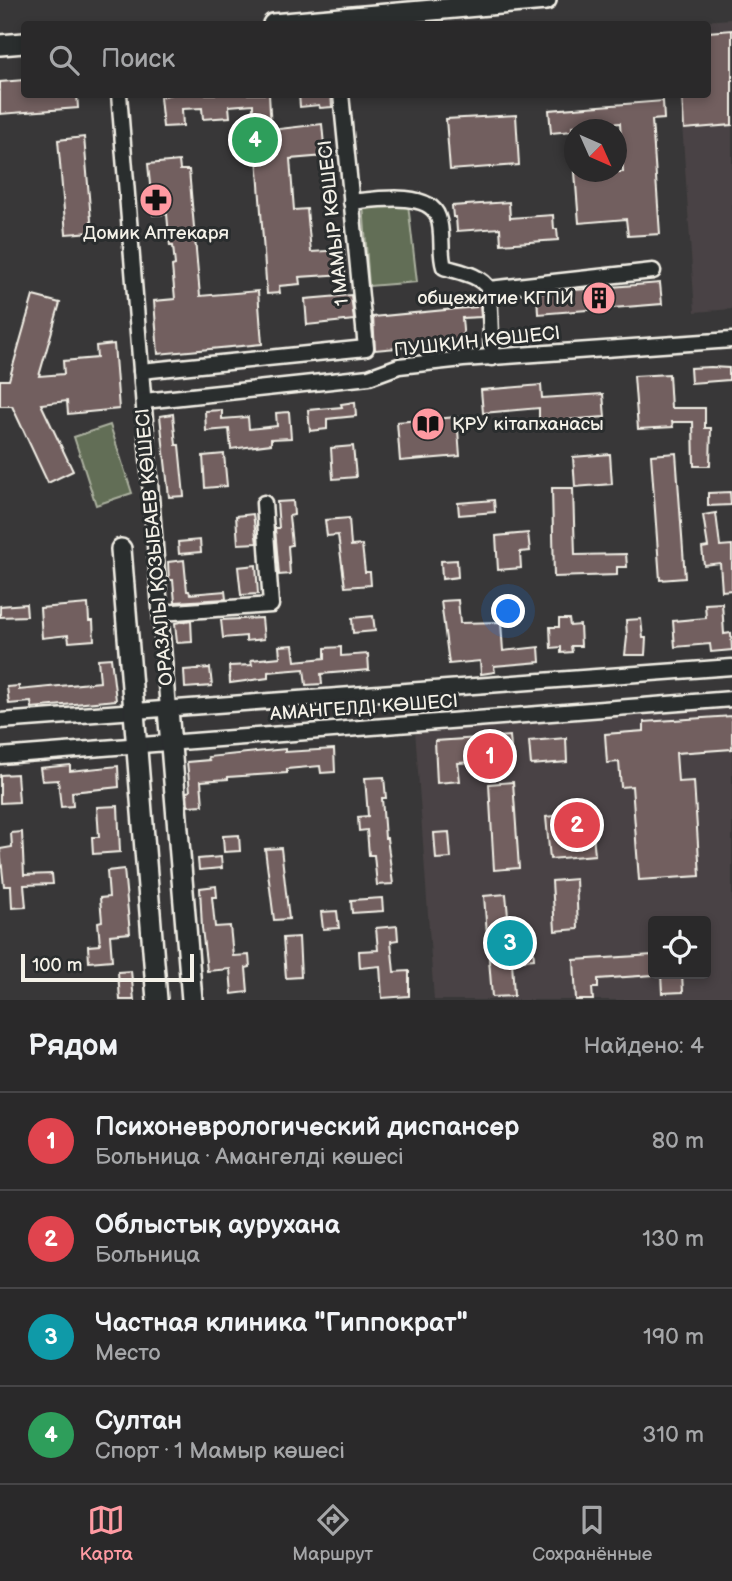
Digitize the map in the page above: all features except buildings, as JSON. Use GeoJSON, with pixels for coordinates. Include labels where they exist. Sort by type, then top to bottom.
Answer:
{"type":"FeatureCollection","features":[{"type":"Feature","properties":{"kind":"street"},"geometry":{"type":"LineString","coordinates":[[352,21],[546,0]]}},
{"type":"Feature","properties":{"kind":"street"},"geometry":{"type":"LineString","coordinates":[[0,45],[21,43]]}},
{"type":"Feature","properties":{"kind":"street","name":"ОРАЗАЛЫ ҚОЗЫБАЕВ КӨШЕСІ"},"geometry":{"type":"LineString","coordinates":[[119,98],[192,1000]]}},
{"type":"Feature","properties":{"kind":"street","name":"1 МАМЫР КӨШЕСІ"},"geometry":{"type":"LineString","coordinates":[[341,98],[366,348]]}},
{"type":"Feature","properties":{"kind":"street"},"geometry":{"type":"LineString","coordinates":[[351,202],[412,199],[429,205],[438,215],[444,267],[481,280],[489,289],[492,358]]}},
{"type":"Feature","properties":{"kind":"street"},"geometry":{"type":"LineString","coordinates":[[489,289],[653,271]]}},
{"type":"Feature","properties":{"kind":"street","name":"ПУШКИН КӨШЕСІ"},"geometry":{"type":"LineString","coordinates":[[144,401],[369,377],[400,366],[463,359],[732,340]]}},
{"type":"Feature","properties":{"kind":"street","name":"ПУШКИН КӨШЕСІ"},"geometry":{"type":"LineString","coordinates":[[141,371],[366,348]]}},
{"type":"Feature","properties":{"kind":"street"},"geometry":{"type":"LineString","coordinates":[[161,613],[271,605],[264,503]]}},
{"type":"Feature","properties":{"kind":"street","name":"ОРАЗАЛЫ ҚОЗЫБАЕВ КӨШЕСІ"},"geometry":{"type":"LineString","coordinates":[[121,549],[157,1000]]}},
{"type":"Feature","properties":{"kind":"street","name":"АМАНГЕЛДІ КӨШЕСІ"},"geometry":{"type":"LineString","coordinates":[[0,721],[732,667]]}},
{"type":"Feature","properties":{"kind":"street","name":"АМАНГЕЛДІ КӨШЕСІ"},"geometry":{"type":"LineString","coordinates":[[0,756],[732,699]]}},
{"type":"Feature","properties":{"kind":"shaded area"},"geometry":{"type":"Polygon","coordinates":[[[732,19],[732,309],[695,312],[680,98],[711,98],[711,21],[704,21],[732,19]]]}},
{"type":"Feature","properties":{"kind":"shaded area"},"geometry":{"type":"Polygon","coordinates":[[[732,706],[732,1000],[434,1000],[415,729],[732,706]]]}},
{"type":"Feature","properties":{"kind":"green space"},"geometry":{"type":"Polygon","coordinates":[[[363,204],[408,204],[417,282],[369,286],[363,204]]]}},
{"type":"Feature","properties":{"kind":"green space"},"geometry":{"type":"Polygon","coordinates":[[[110,425],[132,493],[96,505],[74,437],[110,425]]]}},
{"type":"Feature","properties":{"kind":"place","name":"Султан"},"geometry":{"type":"Point","coordinates":[255,140]}},
{"type":"Feature","properties":{"kind":"place","name":"Домик Аптекаря"},"geometry":{"type":"Point","coordinates":[156,200]}},
{"type":"Feature","properties":{"kind":"place","name":"общежитие КГПИ"},"geometry":{"type":"Point","coordinates":[599,298]}},
{"type":"Feature","properties":{"kind":"place","name":"ҚРУ кітапханасы"},"geometry":{"type":"Point","coordinates":[428,424]}},
{"type":"Feature","properties":{"kind":"place","name":"Психоневрологический диспансер"},"geometry":{"type":"Point","coordinates":[490,756]}},
{"type":"Feature","properties":{"kind":"place","name":"Облыстық аурухана"},"geometry":{"type":"Point","coordinates":[577,825]}},
{"type":"Feature","properties":{"kind":"place","name":"Частная клиника \"Гиппократ\""},"geometry":{"type":"Point","coordinates":[510,943]}}]}
